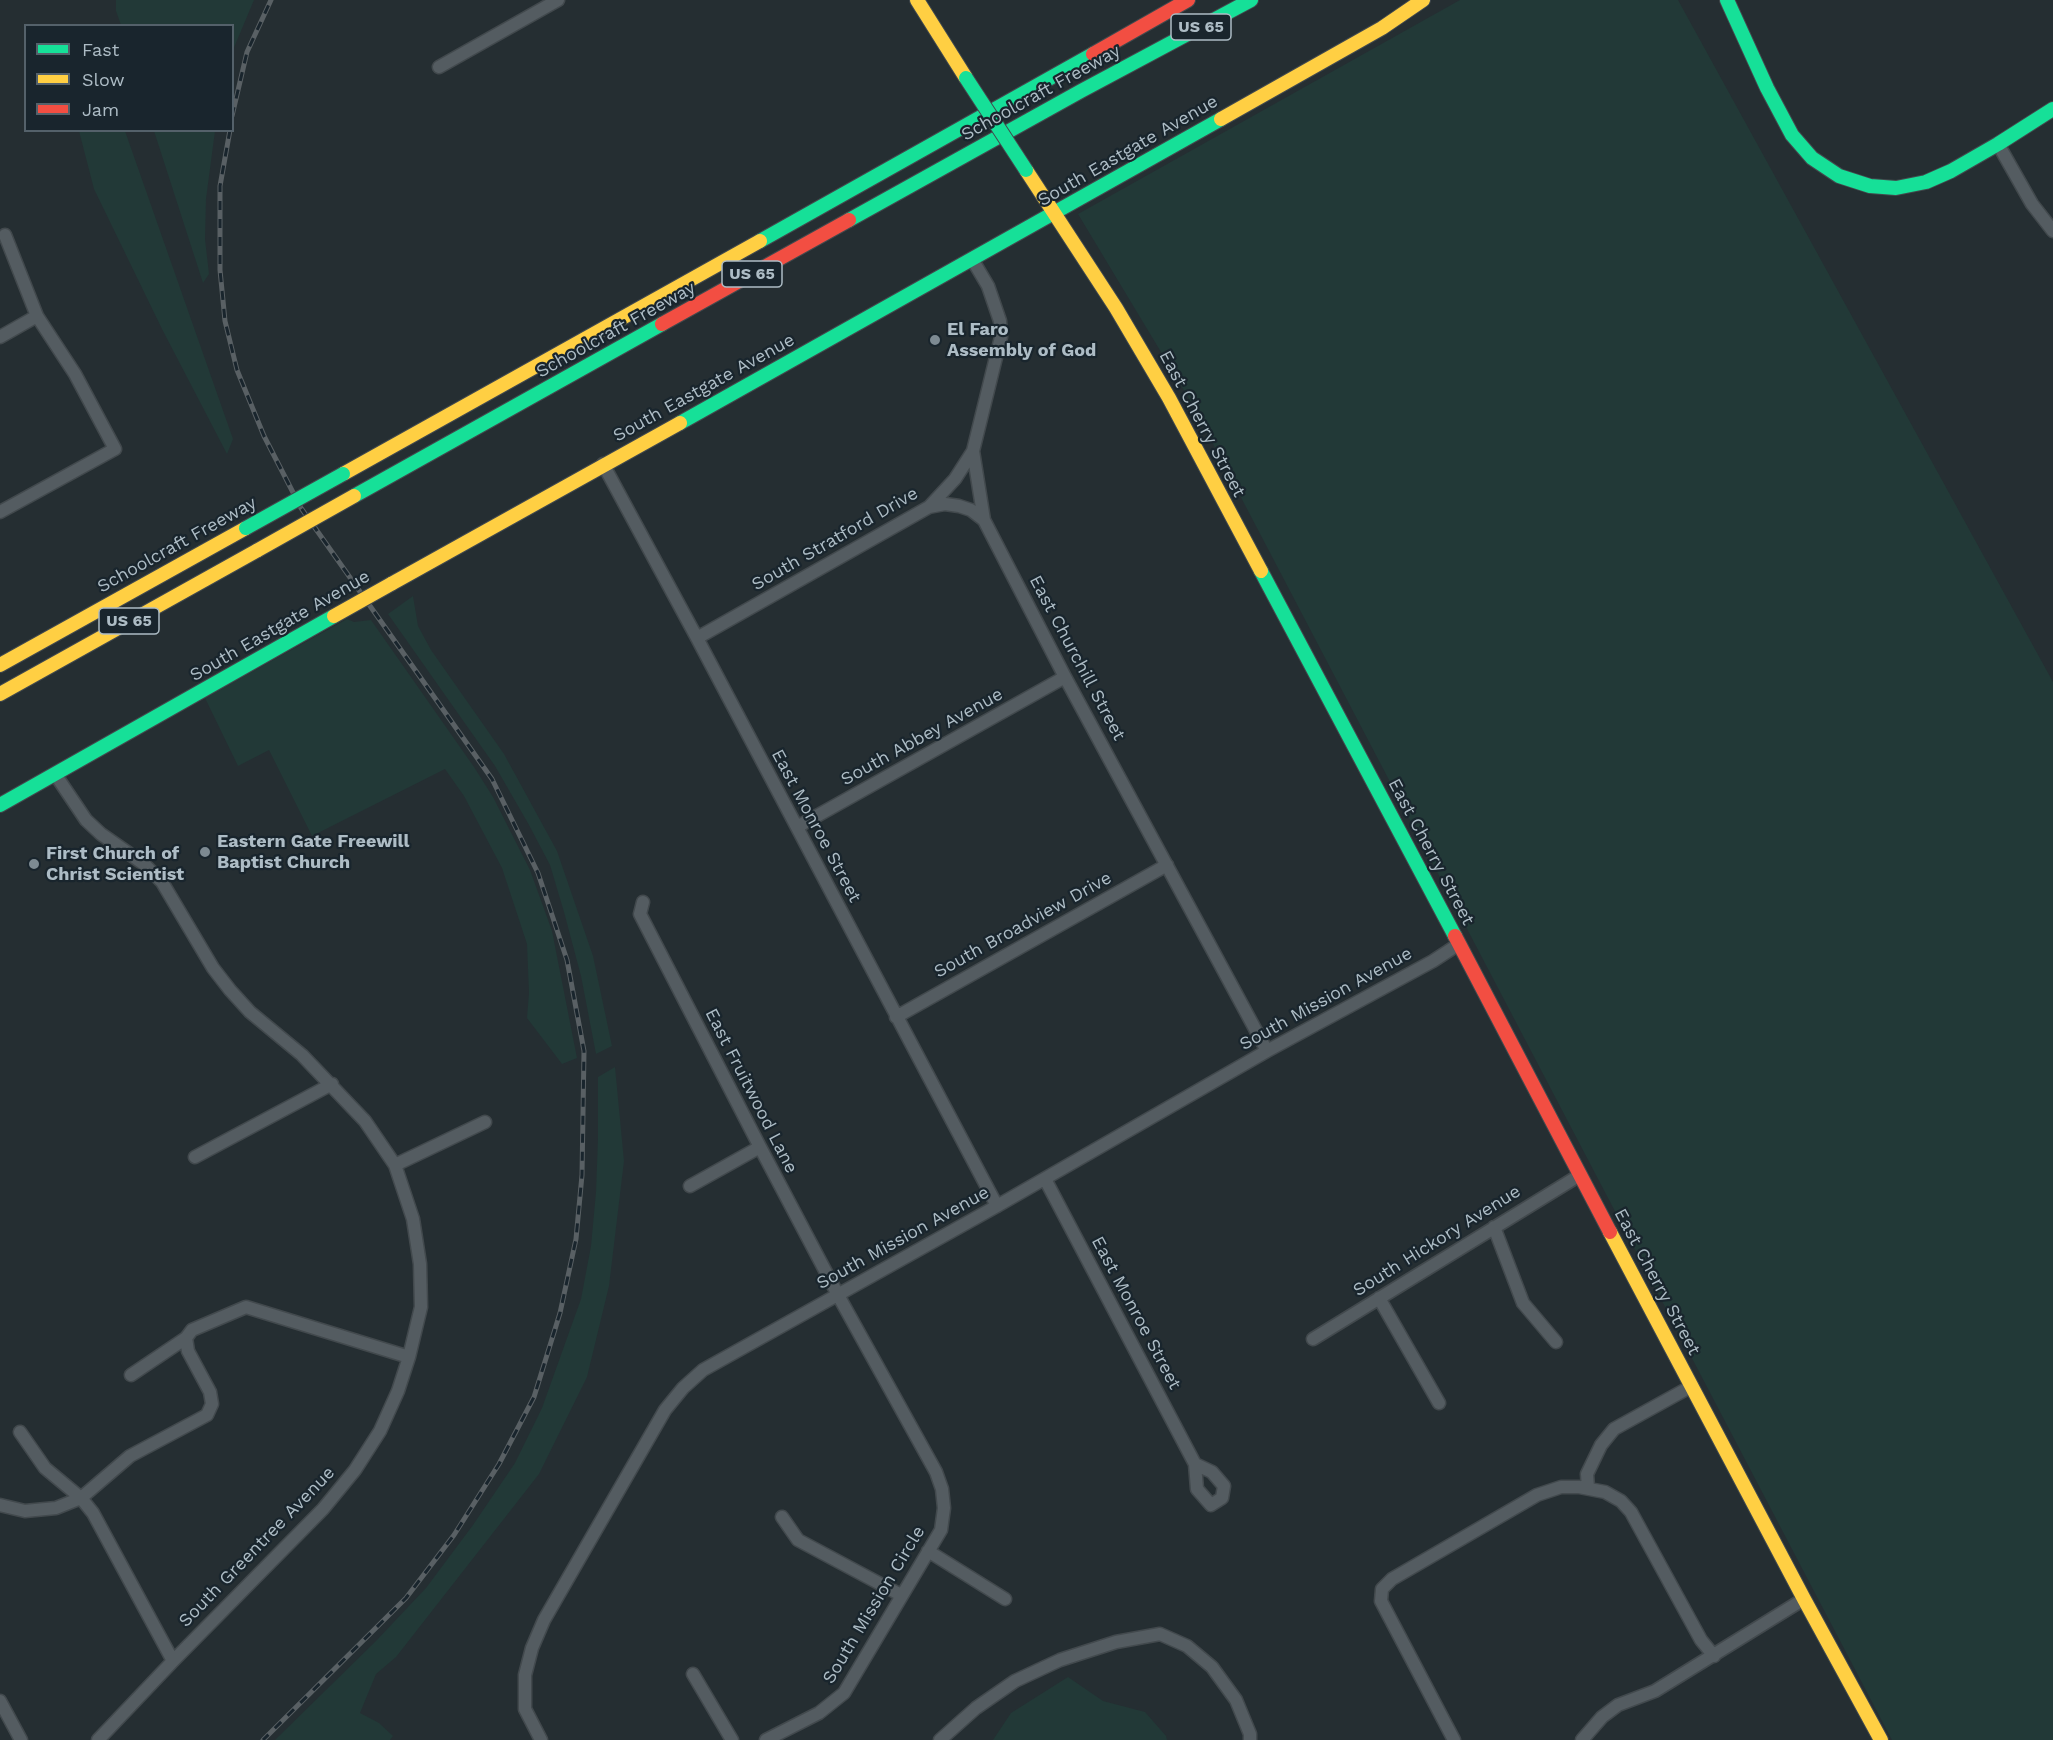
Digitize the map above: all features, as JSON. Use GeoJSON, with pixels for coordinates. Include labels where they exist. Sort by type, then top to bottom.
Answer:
{"type":"FeatureCollection","features":[{"type":"Feature","properties":{"kind":"main road","name":"East Cherry Street"},"geometry":{"type":"LineString","coordinates":[[917,0],[1116,308],[1169,398],[1804,1599],[1881,1740]]}},
{"type":"Feature","properties":{"kind":"main road","name":"Schoolcraft Freeway"},"geometry":{"type":"LineString","coordinates":[[0,665],[1188,0]]}},
{"type":"Feature","properties":{"kind":"main road","name":"Schoolcraft Freeway"},"geometry":{"type":"LineString","coordinates":[[0,694],[1050,108],[1251,0]]}},
{"type":"Feature","properties":{"kind":"main road","name":"South Eastgate Avenue"},"geometry":{"type":"LineString","coordinates":[[0,805],[603,464],[1054,214],[1382,28],[1424,0]]}},
{"type":"Feature","properties":{"kind":"main road"},"geometry":{"type":"LineString","coordinates":[[1727,0],[1767,88],[1792,135],[1812,158],[1839,176],[1870,186],[1896,188],[1926,182],[1951,171],[1998,144],[2053,109]]}},
{"type":"Feature","properties":{"kind":"street"},"geometry":{"type":"LineString","coordinates":[[439,67],[558,0]]}},
{"type":"Feature","properties":{"kind":"street"},"geometry":{"type":"LineString","coordinates":[[1998,144],[2032,204],[2053,231]]}},
{"type":"Feature","properties":{"kind":"street"},"geometry":{"type":"LineString","coordinates":[[0,512],[115,448],[75,374],[37,316],[5,235]]}},
{"type":"Feature","properties":{"kind":"street","name":"East Churchill Street"},"geometry":{"type":"LineString","coordinates":[[972,259],[988,286],[1000,321],[1000,337],[973,451],[984,520],[1065,677],[1267,1051]]}},
{"type":"Feature","properties":{"kind":"street"},"geometry":{"type":"LineString","coordinates":[[0,337],[37,316]]}},
{"type":"Feature","properties":{"kind":"street","name":"South Stratford Drive"},"geometry":{"type":"LineString","coordinates":[[697,638],[929,507],[955,479],[973,451]]}},
{"type":"Feature","properties":{"kind":"street","name":"East Monroe Street"},"geometry":{"type":"LineString","coordinates":[[603,464],[997,1206]]}},
{"type":"Feature","properties":{"kind":"street"},"geometry":{"type":"LineString","coordinates":[[929,507],[945,504],[959,506],[971,510],[984,520]]}},
{"type":"Feature","properties":{"kind":"street","name":"South Abbey Avenue"},"geometry":{"type":"LineString","coordinates":[[797,827],[1065,677]]}},
{"type":"Feature","properties":{"kind":"street","name":"South Greentree Avenue"},"geometry":{"type":"LineString","coordinates":[[55,774],[86,820],[101,834],[144,864],[162,882],[213,968],[230,990],[250,1012],[302,1055],[332,1084],[365,1121],[395,1165],[412,1219],[420,1264],[421,1307],[410,1357],[380,1431],[354,1470],[323,1509],[172,1661],[98,1740]]}},
{"type":"Feature","properties":{"kind":"street","name":"South Broadview Drive"},"geometry":{"type":"LineString","coordinates":[[896,1017],[1167,865]]}},
{"type":"Feature","properties":{"kind":"street","name":"East Fruitwood Lane"},"geometry":{"type":"LineString","coordinates":[[643,902],[640,914],[838,1294]]}},
{"type":"Feature","properties":{"kind":"street","name":"South Mission Avenue"},"geometry":{"type":"LineString","coordinates":[[541,1740],[525,1709],[525,1675],[532,1648],[544,1620],[665,1410],[683,1388],[703,1370],[1045,1179],[1267,1051],[1433,961],[1459,944]]}},
{"type":"Feature","properties":{"kind":"street"},"geometry":{"type":"LineString","coordinates":[[195,1157],[332,1084]]}},
{"type":"Feature","properties":{"kind":"street"},"geometry":{"type":"LineString","coordinates":[[395,1165],[485,1122]]}},
{"type":"Feature","properties":{"kind":"street"},"geometry":{"type":"LineString","coordinates":[[690,1186],[760,1147]]}},
{"type":"Feature","properties":{"kind":"street","name":"South Hickory Avenue"},"geometry":{"type":"LineString","coordinates":[[1313,1339],[1580,1175]]}},
{"type":"Feature","properties":{"kind":"street","name":"East Monroe Street"},"geometry":{"type":"LineString","coordinates":[[1045,1179],[1195,1464]]}},
{"type":"Feature","properties":{"kind":"street"},"geometry":{"type":"LineString","coordinates":[[1494,1227],[1523,1303],[1556,1342]]}},
{"type":"Feature","properties":{"kind":"street","name":"South Mission Circle"},"geometry":{"type":"LineString","coordinates":[[766,1740],[819,1713],[844,1693],[941,1530],[944,1508],[942,1489],[936,1472],[838,1294]]}},
{"type":"Feature","properties":{"kind":"street"},"geometry":{"type":"LineString","coordinates":[[1379,1298],[1439,1403]]}},
{"type":"Feature","properties":{"kind":"street"},"geometry":{"type":"LineString","coordinates":[[131,1375],[186,1338],[192,1330],[246,1307],[410,1357]]}},
{"type":"Feature","properties":{"kind":"street"},"geometry":{"type":"LineString","coordinates":[[0,1505],[25,1511],[56,1508],[81,1498],[130,1456],[207,1415],[212,1404],[210,1392],[188,1351],[186,1338]]}},
{"type":"Feature","properties":{"kind":"street"},"geometry":{"type":"LineString","coordinates":[[1588,1488],[1587,1474],[1600,1445],[1614,1429],[1692,1386]]}},
{"type":"Feature","properties":{"kind":"street"},"geometry":{"type":"LineString","coordinates":[[20,1432],[45,1468],[81,1498],[93,1514],[172,1661]]}},
{"type":"Feature","properties":{"kind":"street"},"geometry":{"type":"LineString","coordinates":[[1454,1740],[1380,1601],[1382,1589],[1392,1580],[1537,1495],[1561,1487],[1588,1488],[1605,1492],[1621,1501],[1631,1512],[1701,1640],[1714,1656]]}},
{"type":"Feature","properties":{"kind":"street"},"geometry":{"type":"LineString","coordinates":[[782,1516],[798,1540],[901,1595]]}},
{"type":"Feature","properties":{"kind":"street"},"geometry":{"type":"LineString","coordinates":[[928,1551],[1005,1599]]}},
{"type":"Feature","properties":{"kind":"street"},"geometry":{"type":"LineString","coordinates":[[1582,1740],[1602,1717],[1618,1705],[1655,1691],[1804,1599]]}},
{"type":"Feature","properties":{"kind":"street"},"geometry":{"type":"LineString","coordinates":[[940,1740],[976,1708],[1015,1681],[1060,1660],[1116,1642],[1160,1634],[1186,1646],[1212,1667],[1236,1700],[1250,1734],[1250,1740]]}},
{"type":"Feature","properties":{"kind":"street"},"geometry":{"type":"LineString","coordinates":[[693,1674],[732,1740]]}},
{"type":"Feature","properties":{"kind":"street"},"geometry":{"type":"LineString","coordinates":[[0,1701],[21,1740]]}},
{"type":"Feature","properties":{"kind":"green space"},"geometry":{"type":"Polygon","coordinates":[[[116,0],[254,0],[234,48],[234,24],[121,24],[116,11],[116,0]]]}},
{"type":"Feature","properties":{"kind":"green space"},"geometry":{"type":"Polygon","coordinates":[[[1460,0],[1678,0],[2053,682],[2053,1740],[1892,1740],[1191,402],[1078,214],[1460,0]]]}},
{"type":"Feature","properties":{"kind":"green space"},"geometry":{"type":"Polygon","coordinates":[[[79,132],[125,132],[233,439],[227,454],[162,329],[94,189],[79,132]]]}},
{"type":"Feature","properties":{"kind":"green space"},"geometry":{"type":"Polygon","coordinates":[[[154,132],[215,132],[206,199],[205,239],[209,274],[203,283],[154,132]]]}},
{"type":"Feature","properties":{"kind":"green space"},"geometry":{"type":"Polygon","coordinates":[[[413,596],[418,626],[431,650],[504,754],[557,851],[593,956],[612,1046],[596,1054],[581,976],[550,865],[495,766],[388,614],[413,596]]]}},
{"type":"Feature","properties":{"kind":"green space"},"geometry":{"type":"Polygon","coordinates":[[[347,619],[354,622],[371,620],[493,797],[530,870],[552,931],[577,1058],[562,1064],[527,1018],[529,993],[527,944],[502,868],[464,796],[445,769],[312,836],[269,750],[238,766],[205,698],[347,619]]]}},
{"type":"Feature","properties":{"kind":"green space"},"geometry":{"type":"Polygon","coordinates":[[[615,1067],[624,1161],[609,1286],[587,1377],[539,1474],[396,1657],[376,1674],[360,1713],[379,1723],[393,1736],[390,1740],[275,1740],[376,1641],[426,1588],[515,1463],[542,1408],[581,1299],[591,1246],[596,1192],[598,1077],[615,1067]]]}},
{"type":"Feature","properties":{"kind":"green space"},"geometry":{"type":"Polygon","coordinates":[[[1068,1677],[1103,1701],[1145,1712],[1167,1740],[993,1740],[1011,1713],[1068,1677]]]}},
{"type":"Feature","properties":{"kind":"railway"},"geometry":{"type":"LineString","coordinates":[[234,107],[247,52],[271,0]]}},
{"type":"Feature","properties":{"kind":"railway"},"geometry":{"type":"LineString","coordinates":[[230,132],[220,186],[220,270],[225,321],[237,370],[264,436],[301,508],[492,779],[538,873],[567,960],[584,1051],[582,1175],[576,1239],[560,1313],[534,1397],[499,1464],[454,1535],[406,1598],[263,1740]]}},
{"type":"Feature","properties":{"kind":"traffic: fast"},"geometry":{"type":"LineString","coordinates":[[849,220],[1251,0]]}},
{"type":"Feature","properties":{"kind":"traffic: fast"},"geometry":{"type":"LineString","coordinates":[[1727,0],[1767,88],[1792,135],[1812,158],[1839,176],[1870,186],[1896,188],[1926,182],[1951,171],[1998,144],[2053,109]]}},
{"type":"Feature","properties":{"kind":"traffic: fast"},"geometry":{"type":"LineString","coordinates":[[760,241],[1093,54]]}},
{"type":"Feature","properties":{"kind":"traffic: fast"},"geometry":{"type":"LineString","coordinates":[[966,78],[1026,170]]}},
{"type":"Feature","properties":{"kind":"traffic: fast"},"geometry":{"type":"LineString","coordinates":[[680,423],[1221,119]]}},
{"type":"Feature","properties":{"kind":"traffic: fast"},"geometry":{"type":"LineString","coordinates":[[354,496],[662,324]]}},
{"type":"Feature","properties":{"kind":"traffic: fast"},"geometry":{"type":"LineString","coordinates":[[246,528],[343,474]]}},
{"type":"Feature","properties":{"kind":"traffic: fast"},"geometry":{"type":"LineString","coordinates":[[1261,571],[1455,936]]}},
{"type":"Feature","properties":{"kind":"traffic: fast"},"geometry":{"type":"LineString","coordinates":[[0,805],[334,616]]}},
{"type":"Feature","properties":{"kind":"traffic: slow"},"geometry":{"type":"LineString","coordinates":[[917,0],[966,78]]}},
{"type":"Feature","properties":{"kind":"traffic: slow"},"geometry":{"type":"LineString","coordinates":[[1221,119],[1382,28],[1423,0]]}},
{"type":"Feature","properties":{"kind":"traffic: slow"},"geometry":{"type":"LineString","coordinates":[[1026,170],[1116,308],[1169,398],[1261,571]]}},
{"type":"Feature","properties":{"kind":"traffic: slow"},"geometry":{"type":"LineString","coordinates":[[343,474],[760,241]]}},
{"type":"Feature","properties":{"kind":"traffic: slow"},"geometry":{"type":"LineString","coordinates":[[391,584],[680,423]]}},
{"type":"Feature","properties":{"kind":"traffic: slow"},"geometry":{"type":"LineString","coordinates":[[258,550],[354,496]]}},
{"type":"Feature","properties":{"kind":"traffic: slow"},"geometry":{"type":"LineString","coordinates":[[0,665],[246,528]]}},
{"type":"Feature","properties":{"kind":"traffic: slow"},"geometry":{"type":"LineString","coordinates":[[0,694],[258,550]]}},
{"type":"Feature","properties":{"kind":"traffic: slow"},"geometry":{"type":"LineString","coordinates":[[334,616],[391,584]]}},
{"type":"Feature","properties":{"kind":"traffic: slow"},"geometry":{"type":"LineString","coordinates":[[1610,1232],[1881,1740]]}},
{"type":"Feature","properties":{"kind":"traffic: jam"},"geometry":{"type":"LineString","coordinates":[[1093,54],[1188,0]]}},
{"type":"Feature","properties":{"kind":"traffic: jam"},"geometry":{"type":"LineString","coordinates":[[662,324],[849,220]]}},
{"type":"Feature","properties":{"kind":"traffic: jam"},"geometry":{"type":"LineString","coordinates":[[1455,936],[1610,1232]]}},
{"type":"Feature","properties":{"kind":"place","name":"El Faro Assembly of God"},"geometry":{"type":"Point","coordinates":[935,340]}},
{"type":"Feature","properties":{"kind":"place","name":"Eastern Gate Freewill Baptist Church"},"geometry":{"type":"Point","coordinates":[205,852]}},
{"type":"Feature","properties":{"kind":"place","name":"First Church of Christ Scientist"},"geometry":{"type":"Point","coordinates":[34,864]}}]}
